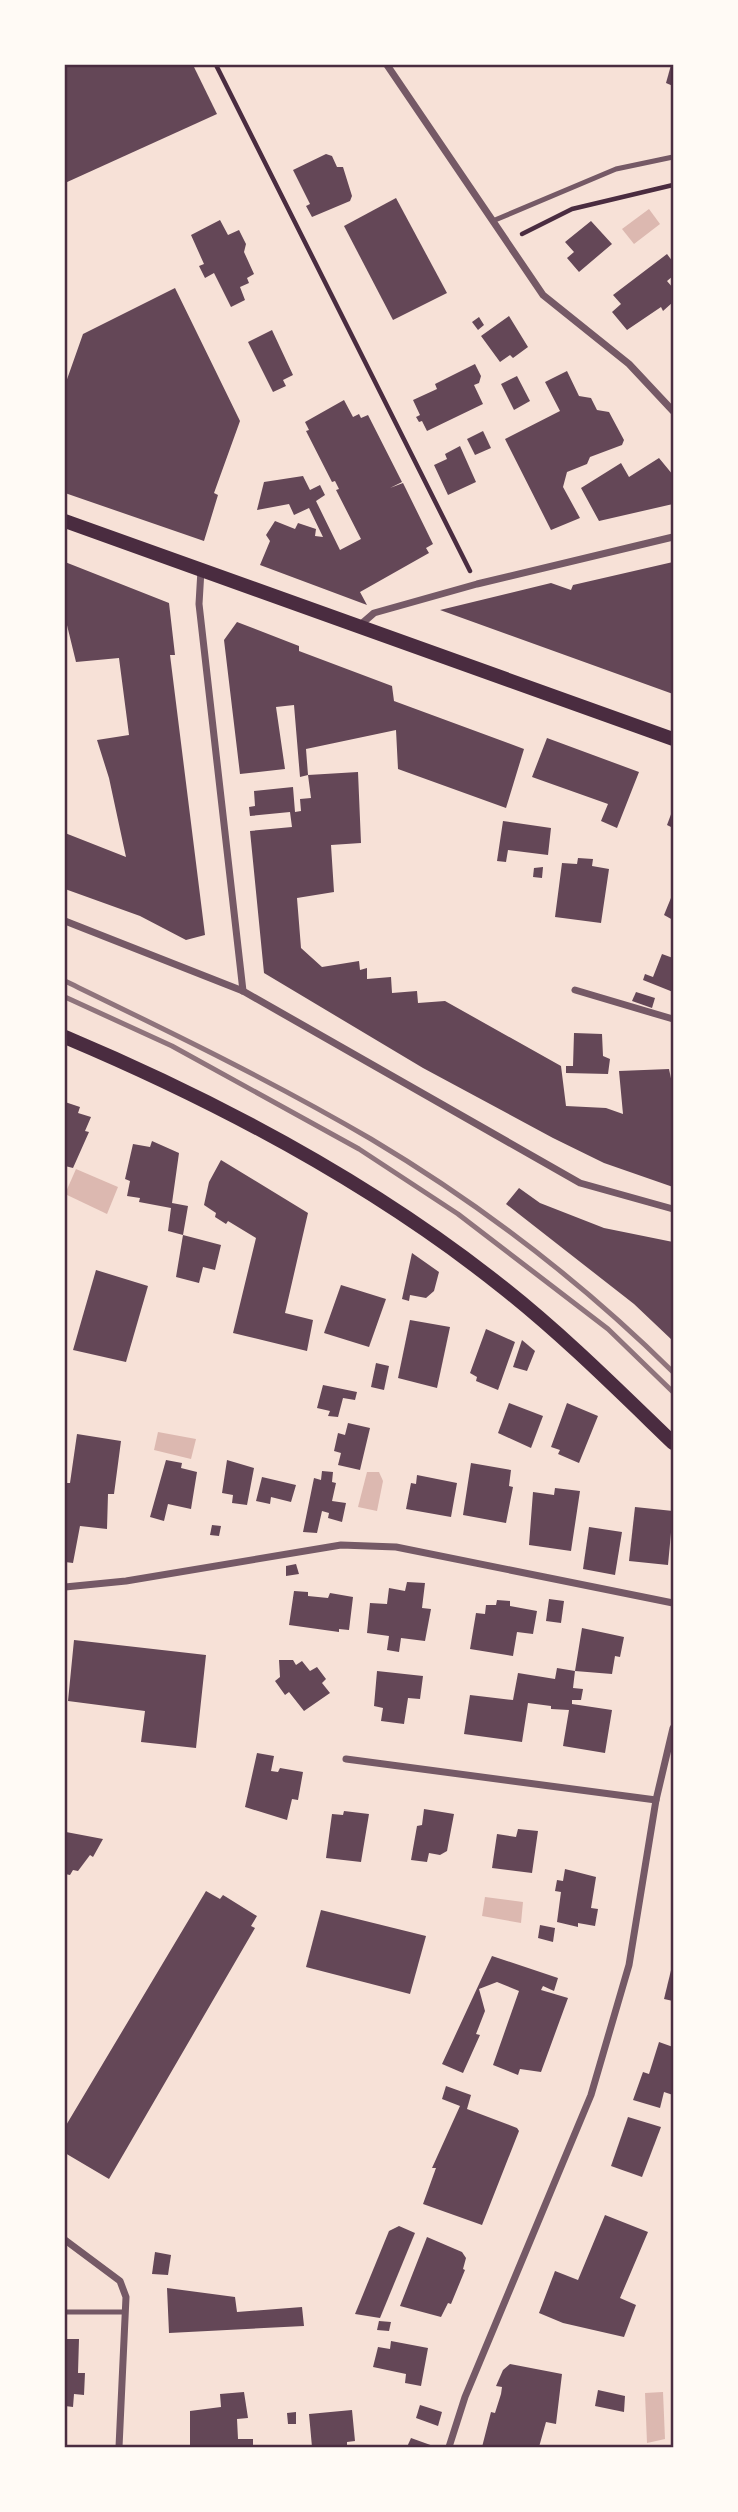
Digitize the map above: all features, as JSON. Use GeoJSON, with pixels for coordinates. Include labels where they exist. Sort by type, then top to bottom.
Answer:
{"type":"FeatureCollection","features":[{"type":"Feature","properties":{"kind":"main road"},"geometry":{"type":"LineString","coordinates":[[65,521],[673,740]]}},
{"type":"Feature","properties":{"kind":"main road"},"geometry":{"type":"LineString","coordinates":[[65,1037],[166,1080],[301,1152],[404,1214],[501,1286],[598,1371],[673,1443]]}},
{"type":"Feature","properties":{"kind":"street"},"geometry":{"type":"LineString","coordinates":[[387,65],[495,220],[543,295],[629,364],[673,411]]}},
{"type":"Feature","properties":{"kind":"street"},"geometry":{"type":"LineString","coordinates":[[359,626],[374,613],[477,584],[673,537]]}},
{"type":"Feature","properties":{"kind":"street"},"geometry":{"type":"LineString","coordinates":[[201,570],[199,604],[243,991]]}},
{"type":"Feature","properties":{"kind":"street"},"geometry":{"type":"LineString","coordinates":[[65,921],[243,991],[580,1183],[673,1209]]}},
{"type":"Feature","properties":{"kind":"street"},"geometry":{"type":"LineString","coordinates":[[575,990],[673,1018]]}},
{"type":"Feature","properties":{"kind":"street"},"geometry":{"type":"LineString","coordinates":[[65,1587],[126,1581],[341,1545],[397,1547],[673,1604]]}},
{"type":"Feature","properties":{"kind":"street"},"geometry":{"type":"LineString","coordinates":[[449,2447],[466,2398],[591,2095],[629,1965],[656,1800],[673,1728]]}},
{"type":"Feature","properties":{"kind":"street"},"geometry":{"type":"LineString","coordinates":[[346,1759],[656,1800]]}},
{"type":"Feature","properties":{"kind":"street"},"geometry":{"type":"LineString","coordinates":[[65,2239],[120,2281],[126,2297],[119,2447]]}},
{"type":"Feature","properties":{"kind":"lane"},"geometry":{"type":"LineString","coordinates":[[495,220],[616,169],[673,158]]}},
{"type":"Feature","properties":{"kind":"lane"},"geometry":{"type":"LineString","coordinates":[[65,2312],[125,2312]]}},
{"type":"Feature","properties":{"kind":"path"},"geometry":{"type":"LineString","coordinates":[[216,65],[477,584]]}},
{"type":"Feature","properties":{"kind":"path"},"geometry":{"type":"LineString","coordinates":[[509,241],[572,209],[673,185]]}},
{"type":"Feature","properties":{"kind":"shaded area"},"geometry":{"type":"Polygon","coordinates":[[[649,209],[660,224],[634,244],[622,229],[649,209]]]}},
{"type":"Feature","properties":{"kind":"shaded area"},"geometry":{"type":"Polygon","coordinates":[[[76,1169],[118,1187],[107,1214],[65,1194],[76,1169]]]}},
{"type":"Feature","properties":{"kind":"shaded area"},"geometry":{"type":"Polygon","coordinates":[[[158,1432],[196,1439],[191,1459],[154,1450],[158,1432]]]}},
{"type":"Feature","properties":{"kind":"shaded area"},"geometry":{"type":"Polygon","coordinates":[[[367,1472],[379,1472],[383,1481],[377,1511],[358,1507],[367,1472]]]}},
{"type":"Feature","properties":{"kind":"shaded area"},"geometry":{"type":"Polygon","coordinates":[[[485,1897],[523,1902],[521,1923],[482,1916],[485,1897]]]}},
{"type":"Feature","properties":{"kind":"shaded area"},"geometry":{"type":"Polygon","coordinates":[[[663,2392],[665,2439],[647,2443],[645,2393],[663,2392]]]}},
{"type":"Feature","properties":{"kind":"building"},"geometry":{"type":"Polygon","coordinates":[[[65,65],[193,65],[217,114],[65,183],[65,65]]]}},
{"type":"Feature","properties":{"kind":"building"},"geometry":{"type":"Polygon","coordinates":[[[673,65],[673,86],[666,83],[673,65]]]}},
{"type":"Feature","properties":{"kind":"building"},"geometry":{"type":"Polygon","coordinates":[[[326,154],[332,156],[337,167],[343,167],[352,196],[350,201],[312,217],[306,206],[310,204],[293,170],[326,154]]]}},
{"type":"Feature","properties":{"kind":"building"},"geometry":{"type":"Polygon","coordinates":[[[396,198],[447,293],[393,320],[344,226],[396,198]]]}},
{"type":"Feature","properties":{"kind":"building"},"geometry":{"type":"Polygon","coordinates":[[[220,220],[228,235],[239,230],[246,244],[244,252],[254,274],[247,278],[249,283],[240,287],[245,300],[231,307],[214,273],[205,278],[199,266],[204,264],[191,235],[220,220]]]}},
{"type":"Feature","properties":{"kind":"building"},"geometry":{"type":"Polygon","coordinates":[[[591,221],[612,244],[579,272],[567,258],[574,252],[565,242],[591,221]]]}},
{"type":"Feature","properties":{"kind":"building"},"geometry":{"type":"Polygon","coordinates":[[[667,254],[673,262],[673,276],[667,281],[673,288],[673,302],[663,311],[661,307],[627,330],[612,312],[621,304],[613,295],[667,254]]]}},
{"type":"Feature","properties":{"kind":"building"},"geometry":{"type":"Polygon","coordinates":[[[175,288],[240,421],[214,493],[218,495],[204,541],[65,493],[65,385],[83,334],[175,288]]]}},
{"type":"Feature","properties":{"kind":"building"},"geometry":{"type":"Polygon","coordinates":[[[509,316],[528,347],[513,358],[510,355],[500,362],[481,336],[509,316]]]}},
{"type":"Feature","properties":{"kind":"building"},"geometry":{"type":"Polygon","coordinates":[[[479,317],[484,325],[478,330],[472,322],[479,317]]]}},
{"type":"Feature","properties":{"kind":"building"},"geometry":{"type":"Polygon","coordinates":[[[272,330],[293,375],[283,380],[286,386],[273,392],[248,342],[272,330]]]}},
{"type":"Feature","properties":{"kind":"building"},"geometry":{"type":"Polygon","coordinates":[[[475,364],[481,376],[479,383],[474,385],[483,404],[427,431],[422,421],[419,422],[416,417],[420,415],[413,400],[437,389],[435,384],[475,364]]]}},
{"type":"Feature","properties":{"kind":"building"},"geometry":{"type":"Polygon","coordinates":[[[567,371],[579,396],[591,398],[597,410],[609,412],[624,440],[622,445],[590,457],[587,464],[567,472],[563,487],[580,518],[551,530],[505,439],[560,411],[545,382],[567,371]]]}},
{"type":"Feature","properties":{"kind":"building"},"geometry":{"type":"Polygon","coordinates":[[[517,376],[530,401],[514,410],[501,384],[517,376]]]}},
{"type":"Feature","properties":{"kind":"building"},"geometry":{"type":"Polygon","coordinates":[[[344,400],[353,417],[359,414],[361,418],[368,415],[402,482],[390,488],[403,483],[433,544],[426,548],[429,553],[360,592],[367,605],[260,565],[270,541],[266,535],[275,521],[295,529],[298,523],[316,529],[315,536],[323,537],[309,508],[294,515],[289,504],[257,510],[264,482],[303,476],[310,490],[320,485],[325,495],[316,501],[340,550],[361,539],[336,490],[339,489],[335,481],[332,482],[306,431],[309,430],[305,422],[344,400]]]}},
{"type":"Feature","properties":{"kind":"building"},"geometry":{"type":"Polygon","coordinates":[[[483,431],[491,448],[475,455],[467,439],[483,431]]]}},
{"type":"Feature","properties":{"kind":"building"},"geometry":{"type":"Polygon","coordinates":[[[460,446],[476,482],[448,495],[434,465],[447,459],[445,454],[460,446]]]}},
{"type":"Feature","properties":{"kind":"building"},"geometry":{"type":"Polygon","coordinates":[[[659,458],[673,475],[673,504],[599,521],[581,488],[621,463],[629,477],[659,458]]]}},
{"type":"Feature","properties":{"kind":"building"},"geometry":{"type":"Polygon","coordinates":[[[65,562],[169,603],[175,655],[170,655],[205,935],[186,940],[140,916],[65,889],[65,833],[126,857],[109,778],[97,740],[129,735],[119,658],[76,662],[65,617],[65,562]]]}},
{"type":"Feature","properties":{"kind":"building"},"geometry":{"type":"Polygon","coordinates":[[[673,562],[673,694],[440,610],[551,583],[571,590],[573,585],[673,562]]]}},
{"type":"Feature","properties":{"kind":"building"},"geometry":{"type":"Polygon","coordinates":[[[237,622],[299,646],[299,651],[392,686],[394,701],[524,749],[506,808],[398,769],[396,730],[306,749],[308,775],[300,777],[294,705],[276,707],[285,769],[240,774],[224,640],[237,622]]]}},
{"type":"Feature","properties":{"kind":"building"},"geometry":{"type":"Polygon","coordinates":[[[547,738],[639,772],[617,828],[601,821],[608,804],[532,777],[547,738]]]}},
{"type":"Feature","properties":{"kind":"building"},"geometry":{"type":"Polygon","coordinates":[[[358,772],[361,843],[331,845],[334,892],[297,898],[301,948],[322,967],[359,961],[360,970],[367,968],[367,979],[391,977],[392,993],[417,991],[418,1003],[445,1001],[561,1066],[566,1106],[606,1108],[623,1114],[619,1071],[669,1069],[673,1088],[673,1187],[604,1163],[553,1138],[423,1068],[264,973],[250,831],[292,827],[290,812],[250,816],[249,807],[255,806],[254,791],[293,787],[295,812],[301,811],[300,799],[311,798],[308,775],[358,772]]]}},
{"type":"Feature","properties":{"kind":"building"},"geometry":{"type":"Polygon","coordinates":[[[673,809],[673,828],[667,825],[673,809]]]}},
{"type":"Feature","properties":{"kind":"building"},"geometry":{"type":"Polygon","coordinates":[[[503,821],[551,828],[548,855],[508,850],[506,862],[497,861],[503,821]]]}},
{"type":"Feature","properties":{"kind":"building"},"geometry":{"type":"Polygon","coordinates":[[[578,858],[593,859],[592,866],[609,869],[601,923],[555,917],[562,863],[577,864],[578,858]]]}},
{"type":"Feature","properties":{"kind":"building"},"geometry":{"type":"Polygon","coordinates":[[[543,867],[542,878],[533,877],[534,868],[543,867]]]}},
{"type":"Feature","properties":{"kind":"building"},"geometry":{"type":"Polygon","coordinates":[[[673,893],[673,920],[664,915],[673,893]]]}},
{"type":"Feature","properties":{"kind":"building"},"geometry":{"type":"Polygon","coordinates":[[[662,954],[673,958],[673,992],[643,980],[645,974],[653,977],[662,954]]]}},
{"type":"Feature","properties":{"kind":"building"},"geometry":{"type":"Polygon","coordinates":[[[636,992],[655,998],[652,1008],[632,1001],[636,992]]]}},
{"type":"Feature","properties":{"kind":"building"},"geometry":{"type":"Polygon","coordinates":[[[574,1033],[602,1034],[603,1056],[610,1059],[608,1074],[566,1073],[566,1066],[573,1066],[574,1033]]]}},
{"type":"Feature","properties":{"kind":"building"},"geometry":{"type":"Polygon","coordinates":[[[65,1102],[80,1107],[78,1113],[91,1117],[85,1131],[89,1132],[73,1168],[65,1166],[65,1102]]]}},
{"type":"Feature","properties":{"kind":"building"},"geometry":{"type":"Polygon","coordinates":[[[152,1141],[179,1153],[172,1203],[188,1206],[183,1235],[168,1231],[171,1208],[139,1202],[140,1198],[127,1196],[130,1181],[125,1179],[133,1144],[150,1147],[152,1141]]]}},
{"type":"Feature","properties":{"kind":"building"},"geometry":{"type":"Polygon","coordinates":[[[221,1160],[308,1213],[285,1313],[313,1320],[307,1351],[233,1333],[256,1238],[228,1221],[226,1224],[204,1205],[209,1182],[221,1160]]]}},
{"type":"Feature","properties":{"kind":"building"},"geometry":{"type":"Polygon","coordinates":[[[519,1188],[540,1203],[604,1228],[673,1242],[673,1341],[634,1304],[506,1204],[519,1188]]]}},
{"type":"Feature","properties":{"kind":"building"},"geometry":{"type":"Polygon","coordinates":[[[183,1235],[221,1245],[215,1270],[203,1267],[199,1283],[176,1277],[183,1235]]]}},
{"type":"Feature","properties":{"kind":"building"},"geometry":{"type":"Polygon","coordinates":[[[412,1253],[439,1272],[434,1291],[426,1298],[410,1295],[409,1301],[402,1299],[412,1253]]]}},
{"type":"Feature","properties":{"kind":"building"},"geometry":{"type":"Polygon","coordinates":[[[96,1270],[148,1286],[126,1362],[73,1350],[96,1270]]]}},
{"type":"Feature","properties":{"kind":"building"},"geometry":{"type":"Polygon","coordinates":[[[341,1285],[386,1299],[369,1347],[324,1333],[341,1285]]]}},
{"type":"Feature","properties":{"kind":"building"},"geometry":{"type":"Polygon","coordinates":[[[410,1320],[450,1327],[437,1388],[398,1378],[410,1320]]]}},
{"type":"Feature","properties":{"kind":"building"},"geometry":{"type":"Polygon","coordinates":[[[486,1329],[515,1342],[498,1390],[476,1381],[477,1377],[470,1373],[486,1329]]]}},
{"type":"Feature","properties":{"kind":"building"},"geometry":{"type":"Polygon","coordinates":[[[522,1340],[535,1351],[527,1371],[513,1367],[522,1340]]]}},
{"type":"Feature","properties":{"kind":"building"},"geometry":{"type":"Polygon","coordinates":[[[376,1363],[389,1366],[384,1390],[371,1387],[376,1363]]]}},
{"type":"Feature","properties":{"kind":"building"},"geometry":{"type":"Polygon","coordinates":[[[323,1385],[357,1392],[355,1400],[343,1398],[338,1417],[328,1416],[330,1411],[317,1408],[323,1385]]]}},
{"type":"Feature","properties":{"kind":"building"},"geometry":{"type":"Polygon","coordinates":[[[509,1403],[543,1416],[531,1448],[498,1433],[509,1403]]]}},
{"type":"Feature","properties":{"kind":"building"},"geometry":{"type":"Polygon","coordinates":[[[567,1403],[598,1416],[579,1463],[558,1454],[560,1450],[551,1447],[567,1403]]]}},
{"type":"Feature","properties":{"kind":"building"},"geometry":{"type":"Polygon","coordinates":[[[348,1423],[370,1428],[360,1470],[338,1465],[341,1453],[334,1451],[338,1433],[345,1435],[348,1423]]]}},
{"type":"Feature","properties":{"kind":"building"},"geometry":{"type":"Polygon","coordinates":[[[77,1434],[121,1441],[114,1494],[108,1494],[107,1529],[80,1526],[73,1563],[65,1562],[65,1483],[70,1483],[77,1434]]]}},
{"type":"Feature","properties":{"kind":"building"},"geometry":{"type":"Polygon","coordinates":[[[166,1460],[182,1463],[181,1468],[197,1472],[191,1509],[168,1504],[164,1521],[150,1517],[166,1460]]]}},
{"type":"Feature","properties":{"kind":"building"},"geometry":{"type":"Polygon","coordinates":[[[227,1460],[254,1468],[247,1505],[232,1503],[233,1495],[222,1493],[227,1460]]]}},
{"type":"Feature","properties":{"kind":"building"},"geometry":{"type":"Polygon","coordinates":[[[471,1463],[511,1470],[509,1486],[513,1487],[506,1523],[463,1515],[471,1463]]]}},
{"type":"Feature","properties":{"kind":"building"},"geometry":{"type":"Polygon","coordinates":[[[322,1471],[333,1472],[332,1482],[336,1483],[332,1501],[346,1503],[342,1522],[328,1518],[329,1513],[322,1511],[317,1533],[303,1532],[314,1478],[321,1480],[322,1471]]]}},
{"type":"Feature","properties":{"kind":"building"},"geometry":{"type":"Polygon","coordinates":[[[417,1475],[457,1483],[451,1517],[406,1509],[411,1483],[416,1484],[417,1475]]]}},
{"type":"Feature","properties":{"kind":"building"},"geometry":{"type":"Polygon","coordinates":[[[262,1477],[296,1485],[291,1502],[271,1497],[270,1504],[256,1501],[262,1477]]]}},
{"type":"Feature","properties":{"kind":"building"},"geometry":{"type":"Polygon","coordinates":[[[555,1488],[580,1491],[571,1551],[529,1545],[533,1492],[554,1495],[555,1488]]]}},
{"type":"Feature","properties":{"kind":"building"},"geometry":{"type":"Polygon","coordinates":[[[635,1507],[673,1511],[668,1565],[629,1561],[635,1507]]]}},
{"type":"Feature","properties":{"kind":"building"},"geometry":{"type":"Polygon","coordinates":[[[212,1525],[221,1526],[219,1536],[210,1535],[212,1525]]]}},
{"type":"Feature","properties":{"kind":"building"},"geometry":{"type":"Polygon","coordinates":[[[589,1527],[622,1532],[615,1575],[583,1569],[589,1527]]]}},
{"type":"Feature","properties":{"kind":"building"},"geometry":{"type":"Polygon","coordinates":[[[296,1564],[299,1574],[286,1576],[286,1566],[296,1564]]]}},
{"type":"Feature","properties":{"kind":"building"},"geometry":{"type":"Polygon","coordinates":[[[407,1582],[425,1583],[422,1608],[431,1609],[425,1641],[401,1638],[399,1652],[387,1650],[389,1636],[367,1633],[370,1603],[387,1604],[389,1588],[405,1591],[407,1582]]]}},
{"type":"Feature","properties":{"kind":"building"},"geometry":{"type":"Polygon","coordinates":[[[294,1591],[308,1592],[308,1596],[328,1598],[330,1593],[353,1597],[349,1630],[339,1629],[339,1632],[289,1625],[294,1591]]]}},
{"type":"Feature","properties":{"kind":"building"},"geometry":{"type":"Polygon","coordinates":[[[549,1599],[564,1601],[561,1623],[546,1621],[549,1599]]]}},
{"type":"Feature","properties":{"kind":"building"},"geometry":{"type":"Polygon","coordinates":[[[497,1600],[510,1601],[510,1606],[537,1611],[533,1634],[517,1632],[513,1656],[470,1649],[476,1613],[485,1614],[486,1605],[496,1605],[497,1600]]]}},
{"type":"Feature","properties":{"kind":"building"},"geometry":{"type":"Polygon","coordinates":[[[582,1628],[624,1637],[620,1657],[615,1656],[612,1674],[575,1671],[582,1628]]]}},
{"type":"Feature","properties":{"kind":"building"},"geometry":{"type":"Polygon","coordinates":[[[74,1640],[206,1655],[196,1748],[141,1742],[145,1711],[68,1701],[74,1640]]]}},
{"type":"Feature","properties":{"kind":"building"},"geometry":{"type":"Polygon","coordinates":[[[279,1660],[293,1660],[296,1665],[302,1661],[310,1671],[317,1667],[326,1679],[322,1683],[330,1693],[304,1711],[289,1692],[285,1695],[275,1681],[280,1677],[279,1660]]]}},
{"type":"Feature","properties":{"kind":"building"},"geometry":{"type":"Polygon","coordinates":[[[557,1668],[575,1671],[573,1688],[583,1689],[581,1700],[572,1700],[572,1704],[612,1710],[605,1753],[563,1746],[569,1710],[551,1709],[551,1706],[528,1703],[522,1742],[464,1734],[470,1695],[513,1700],[518,1673],[555,1679],[557,1668]]]}},
{"type":"Feature","properties":{"kind":"building"},"geometry":{"type":"Polygon","coordinates":[[[377,1671],[423,1676],[420,1699],[408,1698],[404,1724],[381,1721],[383,1708],[374,1706],[377,1671]]]}},
{"type":"Feature","properties":{"kind":"building"},"geometry":{"type":"Polygon","coordinates":[[[257,1753],[274,1756],[271,1771],[278,1772],[280,1768],[303,1772],[298,1800],[292,1799],[287,1820],[245,1807],[257,1753]]]}},
{"type":"Feature","properties":{"kind":"building"},"geometry":{"type":"Polygon","coordinates":[[[424,1809],[454,1814],[447,1851],[440,1855],[429,1853],[427,1862],[411,1860],[417,1826],[422,1825],[424,1809]]]}},
{"type":"Feature","properties":{"kind":"building"},"geometry":{"type":"Polygon","coordinates":[[[344,1811],[369,1814],[361,1862],[326,1858],[332,1814],[343,1815],[344,1811]]]}},
{"type":"Feature","properties":{"kind":"building"},"geometry":{"type":"Polygon","coordinates":[[[518,1829],[538,1831],[532,1873],[492,1868],[497,1834],[516,1837],[518,1829]]]}},
{"type":"Feature","properties":{"kind":"building"},"geometry":{"type":"Polygon","coordinates":[[[66,1832],[103,1839],[93,1857],[90,1855],[78,1871],[73,1870],[70,1875],[65,1874],[66,1832]]]}},
{"type":"Feature","properties":{"kind":"building"},"geometry":{"type":"Polygon","coordinates":[[[565,1869],[596,1877],[591,1908],[598,1909],[595,1926],[578,1923],[578,1927],[557,1922],[561,1892],[555,1891],[557,1880],[563,1881],[565,1869]]]}},
{"type":"Feature","properties":{"kind":"building"},"geometry":{"type":"Polygon","coordinates":[[[206,1891],[220,1899],[223,1895],[257,1916],[251,1926],[255,1928],[109,2179],[65,2153],[65,2127],[206,1891]]]}},
{"type":"Feature","properties":{"kind":"building"},"geometry":{"type":"Polygon","coordinates":[[[321,1910],[426,1936],[410,1994],[306,1967],[321,1910]]]}},
{"type":"Feature","properties":{"kind":"building"},"geometry":{"type":"Polygon","coordinates":[[[540,1925],[555,1928],[553,1942],[538,1938],[540,1925]]]}},
{"type":"Feature","properties":{"kind":"building"},"geometry":{"type":"Polygon","coordinates":[[[492,1956],[558,1978],[554,1991],[543,1986],[541,1990],[568,1998],[541,2072],[520,2069],[518,2075],[493,2065],[519,1991],[497,1982],[479,1989],[485,2011],[476,2034],[480,2035],[463,2073],[442,2064],[492,1956]]]}},
{"type":"Feature","properties":{"kind":"building"},"geometry":{"type":"Polygon","coordinates":[[[673,1962],[673,2001],[664,1999],[673,1962]]]}},
{"type":"Feature","properties":{"kind":"building"},"geometry":{"type":"Polygon","coordinates":[[[659,2042],[673,2047],[673,2095],[664,2092],[660,2108],[633,2100],[643,2072],[649,2074],[659,2042]]]}},
{"type":"Feature","properties":{"kind":"building"},"geometry":{"type":"Polygon","coordinates":[[[446,2086],[471,2095],[467,2109],[519,2131],[482,2225],[423,2204],[436,2168],[432,2168],[460,2106],[442,2099],[446,2086]]]}},
{"type":"Feature","properties":{"kind":"building"},"geometry":{"type":"Polygon","coordinates":[[[628,2117],[661,2127],[642,2177],[611,2166],[628,2117]]]}},
{"type":"Feature","properties":{"kind":"building"},"geometry":{"type":"Polygon","coordinates":[[[605,2215],[648,2232],[620,2298],[636,2305],[624,2337],[563,2323],[539,2313],[555,2271],[578,2280],[605,2215]]]}},
{"type":"Feature","properties":{"kind":"building"},"geometry":{"type":"Polygon","coordinates":[[[399,2226],[415,2233],[380,2318],[355,2314],[389,2231],[399,2226]]]}},
{"type":"Feature","properties":{"kind":"building"},"geometry":{"type":"Polygon","coordinates":[[[427,2237],[462,2252],[466,2258],[465,2270],[451,2304],[448,2303],[441,2317],[400,2306],[427,2237]]]}},
{"type":"Feature","properties":{"kind":"building"},"geometry":{"type":"Polygon","coordinates":[[[155,2252],[171,2255],[168,2275],[152,2274],[155,2252]]]}},
{"type":"Feature","properties":{"kind":"building"},"geometry":{"type":"Polygon","coordinates":[[[167,2288],[235,2297],[237,2312],[302,2307],[304,2326],[169,2333],[167,2288]]]}},
{"type":"Feature","properties":{"kind":"building"},"geometry":{"type":"Polygon","coordinates":[[[379,2321],[391,2322],[389,2331],[377,2330],[379,2321]]]}},
{"type":"Feature","properties":{"kind":"building"},"geometry":{"type":"Polygon","coordinates":[[[65,2339],[79,2339],[78,2373],[85,2373],[84,2395],[74,2394],[73,2407],[65,2406],[65,2339]]]}},
{"type":"Feature","properties":{"kind":"building"},"geometry":{"type":"Polygon","coordinates":[[[391,2341],[428,2348],[421,2386],[405,2383],[406,2374],[373,2367],[378,2347],[390,2349],[391,2341]]]}},
{"type":"Feature","properties":{"kind":"building"},"geometry":{"type":"Polygon","coordinates":[[[510,2364],[562,2374],[556,2424],[546,2422],[539,2447],[482,2447],[491,2412],[495,2413],[501,2394],[502,2387],[496,2386],[503,2370],[510,2364]]]}},
{"type":"Feature","properties":{"kind":"building"},"geometry":{"type":"Polygon","coordinates":[[[598,2390],[625,2396],[624,2412],[595,2406],[598,2390]]]}},
{"type":"Feature","properties":{"kind":"building"},"geometry":{"type":"Polygon","coordinates":[[[244,2392],[248,2418],[237,2419],[238,2439],[253,2439],[253,2447],[190,2447],[190,2411],[221,2407],[220,2394],[244,2392]]]}},
{"type":"Feature","properties":{"kind":"building"},"geometry":{"type":"Polygon","coordinates":[[[420,2405],[442,2412],[438,2426],[416,2418],[420,2405]]]}},
{"type":"Feature","properties":{"kind":"building"},"geometry":{"type":"Polygon","coordinates":[[[352,2410],[355,2441],[347,2442],[347,2447],[312,2447],[309,2414],[352,2410]]]}},
{"type":"Feature","properties":{"kind":"building"},"geometry":{"type":"Polygon","coordinates":[[[296,2412],[296,2424],[288,2424],[287,2413],[296,2412]]]}},
{"type":"Feature","properties":{"kind":"building"},"geometry":{"type":"Polygon","coordinates":[[[411,2438],[436,2447],[407,2447],[411,2438]]]}},
{"type":"Feature","properties":{"kind":"railway"},"geometry":{"type":"LineString","coordinates":[[65,981],[258,1077],[412,1164],[491,1218],[567,1276],[673,1372]]}},
{"type":"Feature","properties":{"kind":"railway"},"geometry":{"type":"LineString","coordinates":[[65,997],[172,1046],[359,1149],[458,1214],[608,1329],[673,1392]]}}]}
